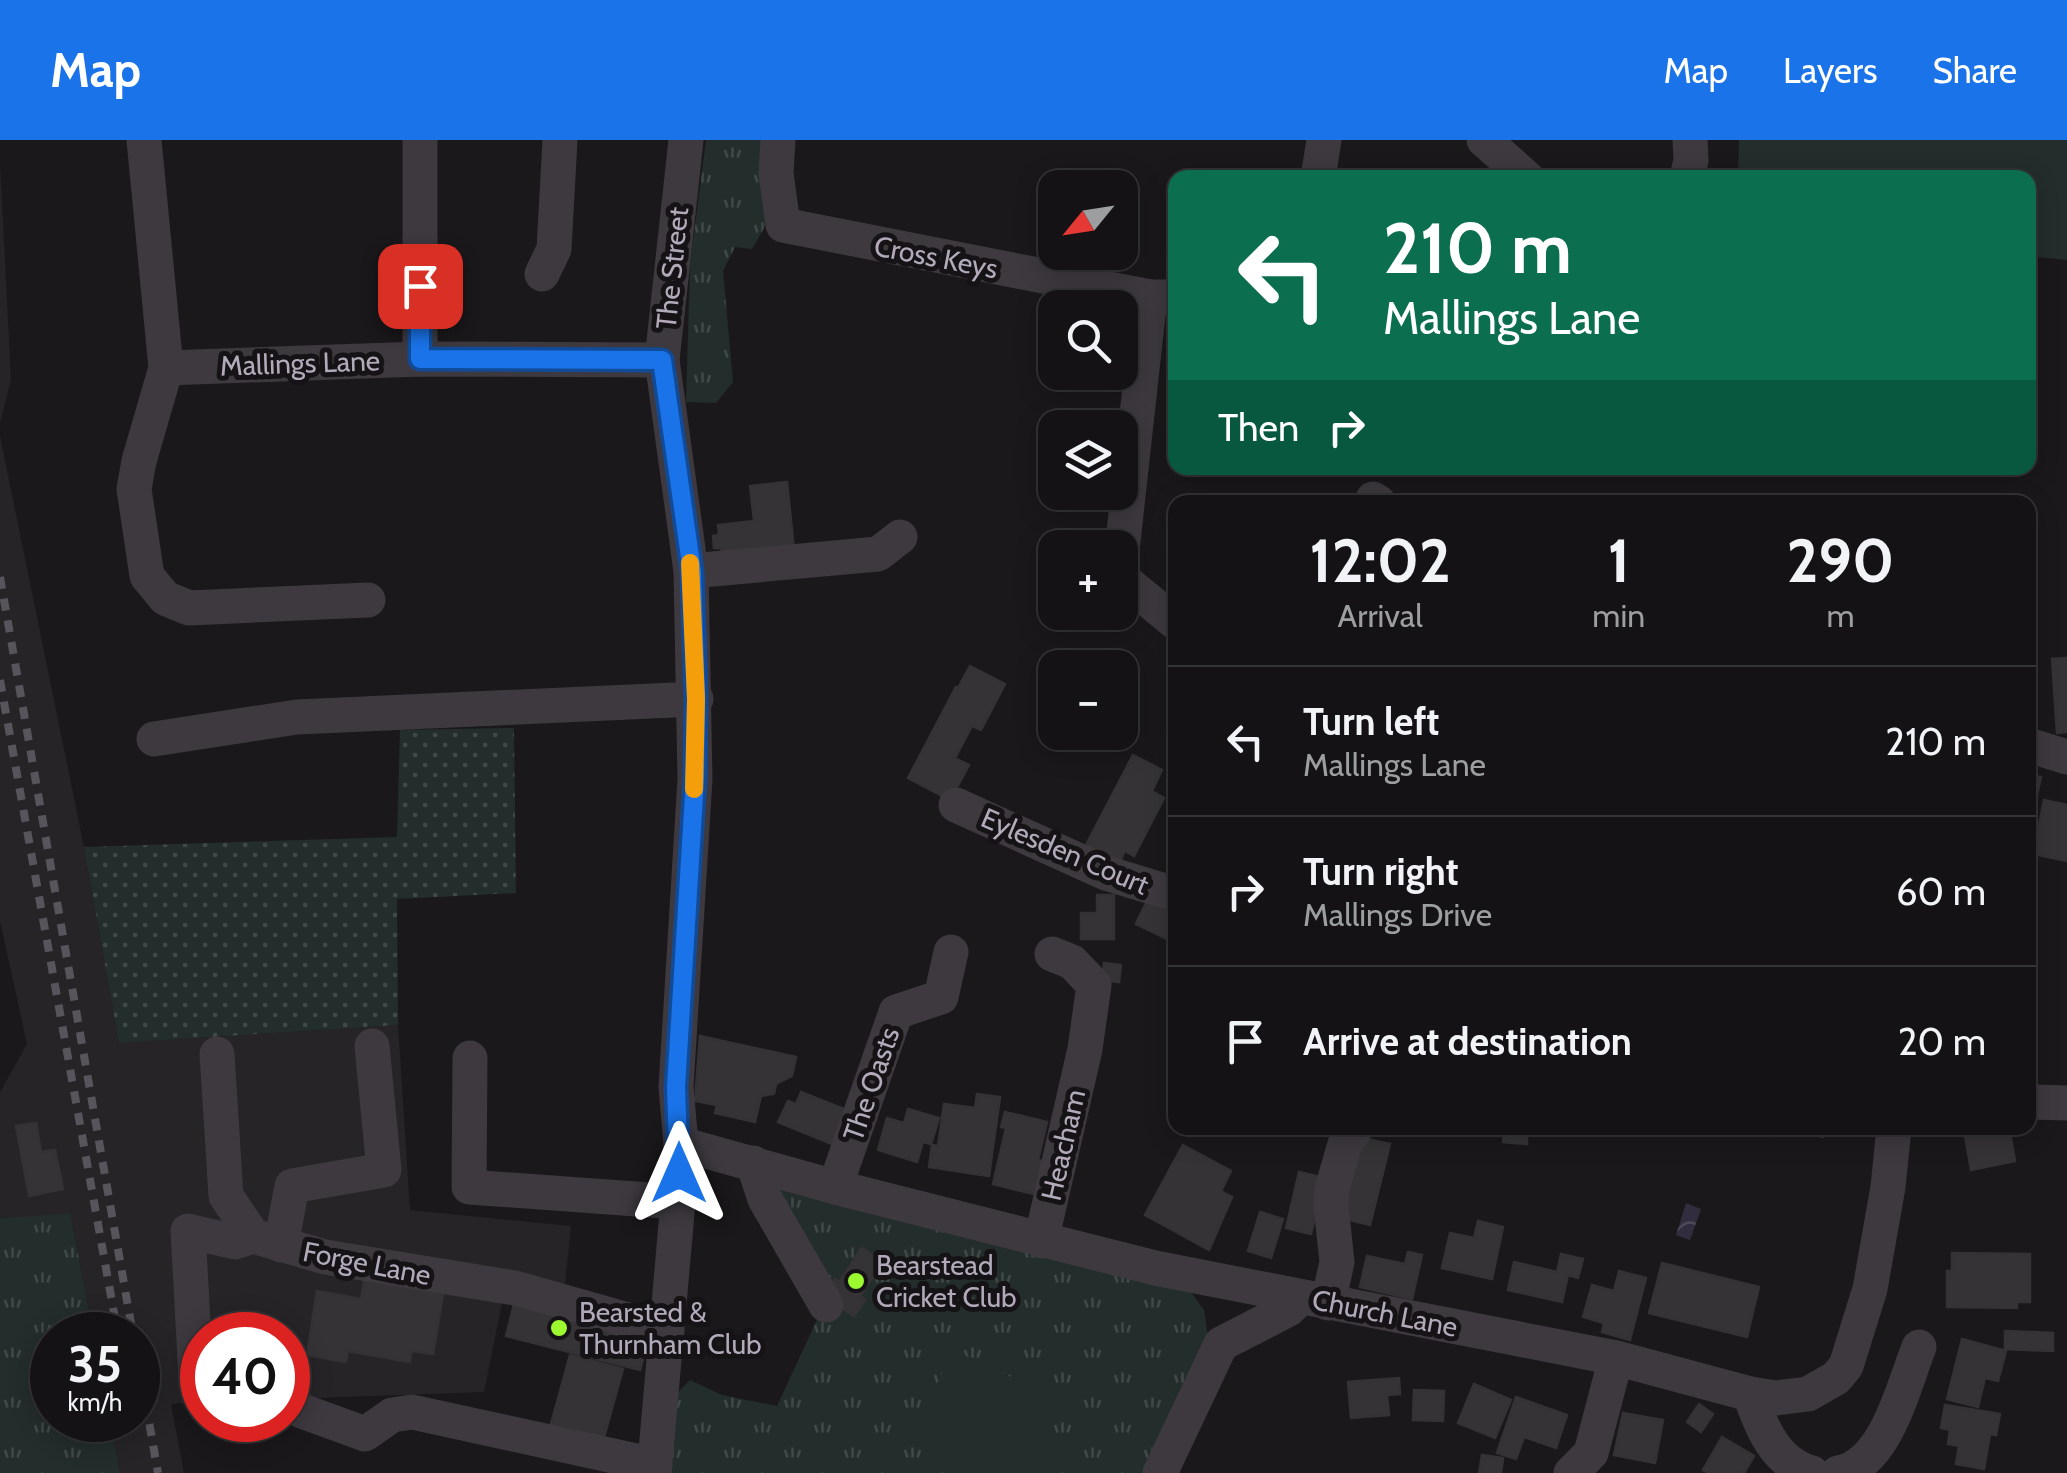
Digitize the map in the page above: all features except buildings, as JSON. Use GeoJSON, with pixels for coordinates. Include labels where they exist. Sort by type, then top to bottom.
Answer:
{"type":"FeatureCollection","features":[{"type":"Feature","properties":{"kind":"street"},"geometry":{"type":"LineString","coordinates":[[144,140],[166,368],[134,489],[147,576],[166,598],[189,608],[368,600]]}},
{"type":"Feature","properties":{"kind":"street"},"geometry":{"type":"LineString","coordinates":[[420,140],[420,359]]}},
{"type":"Feature","properties":{"kind":"street"},"geometry":{"type":"LineString","coordinates":[[542,274],[554,249],[560,140]]}},
{"type":"Feature","properties":{"kind":"street","name":"The Street"},"geometry":{"type":"LineString","coordinates":[[655,1469],[678,1202],[680,1144],[676,1087],[695,779],[692,571],[662,360],[686,140]]}},
{"type":"Feature","properties":{"kind":"street","name":"Cross Keys"},"geometry":{"type":"LineString","coordinates":[[778,140],[776,172],[783,226],[1162,297]]}},
{"type":"Feature","properties":{"kind":"street"},"geometry":{"type":"LineString","coordinates":[[1319,170],[1324,140]]}},
{"type":"Feature","properties":{"kind":"street"},"geometry":{"type":"LineString","coordinates":[[1484,140],[1518,170]]}},
{"type":"Feature","properties":{"kind":"street"},"geometry":{"type":"LineString","coordinates":[[1689,170],[1690,140]]}},
{"type":"Feature","properties":{"kind":"street"},"geometry":{"type":"LineString","coordinates":[[1126,530],[1162,297]]}},
{"type":"Feature","properties":{"kind":"street","name":"Mallings Lane"},"geometry":{"type":"LineString","coordinates":[[166,368],[420,359],[662,360]]}},
{"type":"Feature","properties":{"kind":"street"},"geometry":{"type":"LineString","coordinates":[[692,571],[878,554],[900,537]]}},
{"type":"Feature","properties":{"kind":"street"},"geometry":{"type":"LineString","coordinates":[[1138,592],[1168,616]]}},
{"type":"Feature","properties":{"kind":"street"},"geometry":{"type":"LineString","coordinates":[[154,739],[298,717],[696,699]]}},
{"type":"Feature","properties":{"kind":"street"},"geometry":{"type":"LineString","coordinates":[[2036,748],[2067,757]]}},
{"type":"Feature","properties":{"kind":"street","name":"Eylesden Court"},"geometry":{"type":"LineString","coordinates":[[956,805],[1093,868],[1168,892]]}},
{"type":"Feature","properties":{"kind":"street","name":"The Oasts"},"geometry":{"type":"LineString","coordinates":[[835,1187],[896,1012],[940,997],[951,952]]}},
{"type":"Feature","properties":{"kind":"street","name":"Heacham"},"geometry":{"type":"LineString","coordinates":[[1041,1241],[1085,1049],[1094,985],[1072,962],[1052,954]]}},
{"type":"Feature","properties":{"kind":"street"},"geometry":{"type":"LineString","coordinates":[[217,1054],[226,1196],[267,1240],[292,1186],[384,1170],[372,1046]]}},
{"type":"Feature","properties":{"kind":"street"},"geometry":{"type":"LineString","coordinates":[[470,1058],[469,1187],[678,1202]]}},
{"type":"Feature","properties":{"kind":"street"},"geometry":{"type":"LineString","coordinates":[[2036,1102],[2067,1104]]}},
{"type":"Feature","properties":{"kind":"street"},"geometry":{"type":"LineString","coordinates":[[1221,1344],[1315,1300],[1337,1262],[1332,1188],[1351,1135]]}},
{"type":"Feature","properties":{"kind":"street","name":"Church Lane"},"geometry":{"type":"LineString","coordinates":[[680,1144],[1041,1241],[1217,1281],[1616,1358],[1776,1398],[1808,1394],[1836,1378],[1846,1366],[1870,1289],[1893,1135]]}},
{"type":"Feature","properties":{"kind":"street"},"geometry":{"type":"LineString","coordinates":[[754,1162],[765,1199],[826,1306]]}},
{"type":"Feature","properties":{"kind":"street","name":"Forge Lane"},"geometry":{"type":"LineString","coordinates":[[192,1312],[188,1230],[235,1242],[267,1240],[325,1257],[515,1288],[668,1331]]}},
{"type":"Feature","properties":{"kind":"street"},"geometry":{"type":"LineString","coordinates":[[1160,1473],[1221,1344],[1217,1281]]}},
{"type":"Feature","properties":{"kind":"street"},"geometry":{"type":"LineString","coordinates":[[1838,1473],[1856,1466],[1879,1446],[1919,1347]]}},
{"type":"Feature","properties":{"kind":"street"},"geometry":{"type":"LineString","coordinates":[[1571,1473],[1591,1453],[1616,1358]]}},
{"type":"Feature","properties":{"kind":"street"},"geometry":{"type":"LineString","coordinates":[[1750,1394],[1762,1426],[1796,1470]]}},
{"type":"Feature","properties":{"kind":"street"},"geometry":{"type":"LineString","coordinates":[[310,1414],[365,1434],[392,1415],[412,1412],[655,1469]]}},
{"type":"Feature","properties":{"kind":"shaded area"},"geometry":{"type":"Polygon","coordinates":[[[0,163],[11,379],[0,423],[0,163]]]}},
{"type":"Feature","properties":{"kind":"shaded area"},"geometry":{"type":"Polygon","coordinates":[[[0,436],[84,847],[119,1043],[398,1025],[410,1210],[571,1226],[565,1284],[504,1293],[484,1392],[310,1398],[310,1312],[180,1312],[180,1403],[171,1404],[184,1473],[120,1473],[114,1442],[160,1442],[160,1312],[89,1312],[70,1213],[0,1218],[0,1092],[27,1044],[0,921],[0,436]]]}},
{"type":"Feature","properties":{"kind":"green space"},"geometry":{"type":"Polygon","coordinates":[[[706,140],[766,140],[770,218],[752,249],[735,247],[723,271],[733,382],[716,403],[686,402],[690,265],[706,140]]]}},
{"type":"Feature","properties":{"kind":"green space"},"geometry":{"type":"Polygon","coordinates":[[[1739,140],[2067,140],[2067,260],[2036,257],[2036,170],[1738,170],[1739,140]]]}},
{"type":"Feature","properties":{"kind":"green space"},"geometry":{"type":"Polygon","coordinates":[[[514,728],[516,893],[397,899],[398,1025],[119,1043],[84,847],[397,837],[400,730],[514,728]]]}},
{"type":"Feature","properties":{"kind":"green space"},"geometry":{"type":"Polygon","coordinates":[[[768,1183],[1188,1288],[1204,1310],[1208,1336],[1146,1473],[665,1473],[677,1393],[690,1380],[722,1395],[777,1406],[821,1311],[768,1183]]]}},
{"type":"Feature","properties":{"kind":"green space"},"geometry":{"type":"Polygon","coordinates":[[[70,1213],[89,1312],[30,1312],[30,1442],[114,1442],[120,1473],[0,1473],[0,1218],[70,1213]]]}},
{"type":"Feature","properties":{"kind":"green space"},"geometry":{"type":"Polygon","coordinates":[[[953,1350],[1065,1402],[1032,1473],[981,1473],[911,1440],[953,1350]]]}},
{"type":"Feature","properties":{"kind":"water"},"geometry":{"type":"Polygon","coordinates":[[[1686,1203],[1701,1209],[1690,1240],[1676,1235],[1686,1203]]]}},
{"type":"Feature","properties":{"kind":"railway"},"geometry":{"type":"LineString","coordinates":[[0,577],[129,1312]]}},
{"type":"Feature","properties":{"kind":"railway"},"geometry":{"type":"LineString","coordinates":[[0,680],[114,1312]]}},
{"type":"Feature","properties":{"kind":"railway"},"geometry":{"type":"LineString","coordinates":[[153,1442],[158,1473]]}},
{"type":"Feature","properties":{"kind":"slow traffic"},"geometry":{"type":"LineString","coordinates":[[690,563],[696,699],[694,789]]}},
{"type":"Feature","properties":{"kind":"place","name":"Bearstead Cricket Club"},"geometry":{"type":"Point","coordinates":[856,1281]}},
{"type":"Feature","properties":{"kind":"place","name":"Bearsted & Thurnham Club"},"geometry":{"type":"Point","coordinates":[559,1328]}},
{"type":"Feature","properties":{"kind":"route"},"geometry":{"type":"LineString","coordinates":[[420,286],[420,359],[662,360],[692,571],[696,699],[695,779],[676,1087],[679,1173]]}}]}
